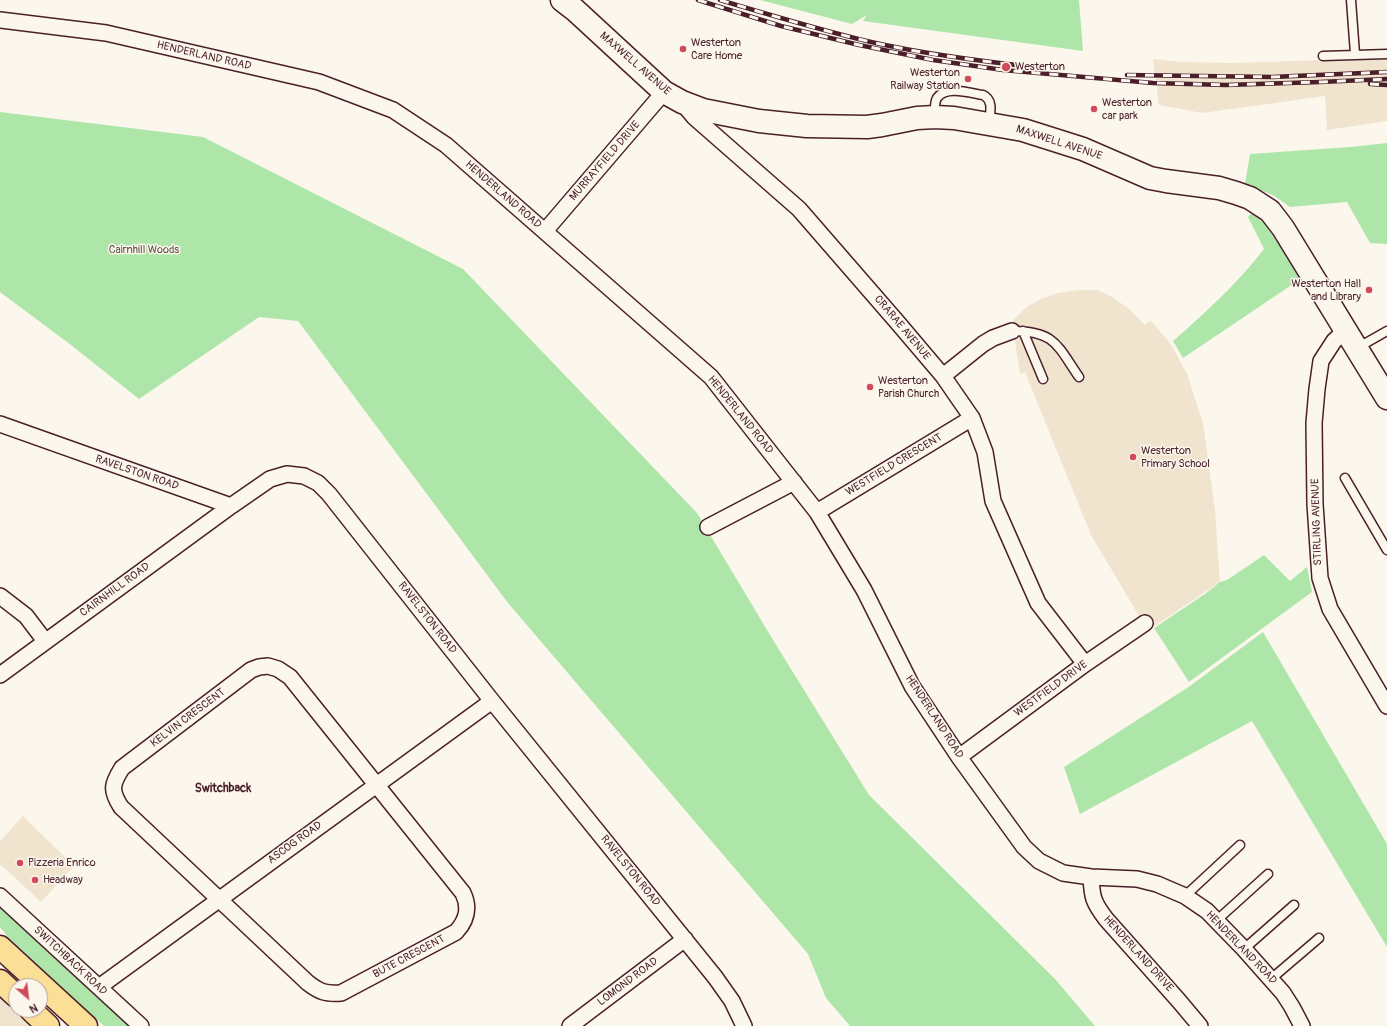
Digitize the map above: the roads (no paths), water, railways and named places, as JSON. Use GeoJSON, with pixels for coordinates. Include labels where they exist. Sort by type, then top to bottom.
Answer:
{"type":"FeatureCollection","features":[{"type":"Feature","properties":{"kind":"main road"},"geometry":{"type":"LineString","coordinates":[[0,947],[86,1026]]}},
{"type":"Feature","properties":{"kind":"main road"},"geometry":{"type":"LineString","coordinates":[[0,981],[8,988]]}},
{"type":"Feature","properties":{"kind":"main road"},"geometry":{"type":"LineString","coordinates":[[40,1018],[48,1026]]}},
{"type":"Feature","properties":{"kind":"street","name":"MAXWELL AVENUE"},"geometry":{"type":"LineString","coordinates":[[562,0],[673,97],[703,110],[759,121],[807,126],[867,127],[917,118],[954,118],[990,114],[1023,130],[1083,149],[1150,178],[1220,188],[1236,193],[1262,205],[1276,217],[1387,398]]}},
{"type":"Feature","properties":{"kind":"street","name":"HENDERLAND ROAD"},"geometry":{"type":"LineString","coordinates":[[0,20],[114,35],[319,82],[393,110],[446,145],[711,377],[817,512],[864,590],[912,686],[959,757],[1024,847],[1039,861],[1063,873],[1091,877],[1137,878],[1157,884],[1185,896],[1207,911],[1244,949],[1286,998],[1302,1026]]}},
{"type":"Feature","properties":{"kind":"street","name":"MURRAYFIELD DRIVE"},"geometry":{"type":"LineString","coordinates":[[545,231],[673,97]]}},
{"type":"Feature","properties":{"kind":"street","name":"CRARAE AVENUE"},"geometry":{"type":"LineString","coordinates":[[673,97],[799,209],[943,376],[972,418],[985,452],[993,501],[1038,603],[1084,664]]}},
{"type":"Feature","properties":{"kind":"street","name":"STIRLING AVENUE"},"geometry":{"type":"LineString","coordinates":[[1346,330],[1334,341],[1321,361],[1316,389],[1314,423],[1315,504],[1320,578],[1330,609],[1387,706]]}},
{"type":"Feature","properties":{"kind":"street"},"geometry":{"type":"LineString","coordinates":[[943,376],[983,344],[993,338],[1018,331]]}},
{"type":"Feature","properties":{"kind":"street","name":"WESTFIELD CRESCENT"},"geometry":{"type":"LineString","coordinates":[[817,512],[972,418]]}},
{"type":"Feature","properties":{"kind":"street","name":"RAVELSTON ROAD"},"geometry":{"type":"LineString","coordinates":[[0,424],[231,506],[270,479],[287,474],[304,476],[318,483],[329,494],[492,701],[715,977],[732,1001],[744,1026]]}},
{"type":"Feature","properties":{"kind":"street"},"geometry":{"type":"LineString","coordinates":[[708,528],[794,482]]}},
{"type":"Feature","properties":{"kind":"street","name":"CAIRNHILL ROAD"},"geometry":{"type":"LineString","coordinates":[[0,675],[231,506]]}},
{"type":"Feature","properties":{"kind":"street"},"geometry":{"type":"LineString","coordinates":[[0,596],[26,616],[45,641]]}},
{"type":"Feature","properties":{"kind":"street","name":"WESTFIELD DRIVE"},"geometry":{"type":"LineString","coordinates":[[959,757],[1084,664],[1145,623]]}},
{"type":"Feature","properties":{"kind":"street","name":"KELVIN CRESCENT"},"geometry":{"type":"LineString","coordinates":[[219,899],[122,807],[114,793],[114,780],[122,768],[251,670],[268,666],[278,669],[290,677],[376,784]]}},
{"type":"Feature","properties":{"kind":"street","name":"ASCOG ROAD"},"geometry":{"type":"LineString","coordinates":[[99,987],[492,701]]}},
{"type":"Feature","properties":{"kind":"street","name":"BUTE CRESCENT"},"geometry":{"type":"LineString","coordinates":[[219,899],[308,983],[319,991],[329,994],[341,993],[456,932],[467,916],[468,907],[463,893],[376,784]]}},
{"type":"Feature","properties":{"kind":"street","name":"HENDERLAND DRIVE"},"geometry":{"type":"LineString","coordinates":[[1091,877],[1092,892],[1096,906],[1180,1001],[1200,1026]]}},
{"type":"Feature","properties":{"kind":"street","name":"SWITCHBACK ROAD"},"geometry":{"type":"LineString","coordinates":[[0,896],[141,1026]]}},
{"type":"Feature","properties":{"kind":"street","name":"LOMOND ROAD"},"geometry":{"type":"LineString","coordinates":[[570,1026],[685,939]]}},
{"type":"Feature","properties":{"kind":"street"},"geometry":{"type":"LineString","coordinates":[[54,1026],[68,1010]]}},
{"type":"Feature","properties":{"kind":"lane"},"geometry":{"type":"LineString","coordinates":[[1351,0],[1355,54]]}},
{"type":"Feature","properties":{"kind":"lane"},"geometry":{"type":"LineString","coordinates":[[1323,56],[1387,54]]}},
{"type":"Feature","properties":{"kind":"lane"},"geometry":{"type":"LineString","coordinates":[[1018,331],[1041,334],[1050,338],[1056,343],[1079,377]]}},
{"type":"Feature","properties":{"kind":"lane"},"geometry":{"type":"LineString","coordinates":[[1018,331],[1043,379]]}},
{"type":"Feature","properties":{"kind":"lane"},"geometry":{"type":"LineString","coordinates":[[1357,348],[1387,331]]}},
{"type":"Feature","properties":{"kind":"lane"},"geometry":{"type":"LineString","coordinates":[[1345,478],[1387,550]]}},
{"type":"Feature","properties":{"kind":"lane"},"geometry":{"type":"LineString","coordinates":[[1185,896],[1240,845]]}},
{"type":"Feature","properties":{"kind":"lane"},"geometry":{"type":"LineString","coordinates":[[1216,921],[1268,874]]}},
{"type":"Feature","properties":{"kind":"lane"},"geometry":{"type":"LineString","coordinates":[[1244,949],[1294,905]]}},
{"type":"Feature","properties":{"kind":"lane"},"geometry":{"type":"LineString","coordinates":[[1271,979],[1319,938]]}},
{"type":"Feature","properties":{"kind":"railway"},"geometry":{"type":"LineString","coordinates":[[698,0],[781,26],[859,45],[933,60],[1003,70],[1153,83],[1226,85],[1387,79]]}},
{"type":"Feature","properties":{"kind":"railway"},"geometry":{"type":"LineString","coordinates":[[720,0],[814,27],[891,46],[952,57],[1034,67]]}},
{"type":"Feature","properties":{"kind":"railway"},"geometry":{"type":"LineString","coordinates":[[1127,75],[1272,77],[1387,72]]}},
{"type":"Feature","properties":{"kind":"railway"},"geometry":{"type":"LineString","coordinates":[[1370,84],[1387,85]]}},
{"type":"Feature","properties":{"kind":"place","name":"Westerton Care Home"},"geometry":{"type":"Point","coordinates":[683,49]}},
{"type":"Feature","properties":{"kind":"place","name":"Westerton"},"geometry":{"type":"Point","coordinates":[1006,67]}},
{"type":"Feature","properties":{"kind":"place","name":"Westerton Railway Station"},"geometry":{"type":"Point","coordinates":[968,79]}},
{"type":"Feature","properties":{"kind":"place","name":"Westerton car park"},"geometry":{"type":"Point","coordinates":[1094,109]}},
{"type":"Feature","properties":{"kind":"place","name":"Westerton Hall and Library"},"geometry":{"type":"Point","coordinates":[1369,290]}},
{"type":"Feature","properties":{"kind":"place","name":"Westerton Parish Church"},"geometry":{"type":"Point","coordinates":[870,387]}},
{"type":"Feature","properties":{"kind":"place","name":"Westerton Primary School"},"geometry":{"type":"Point","coordinates":[1133,457]}},
{"type":"Feature","properties":{"kind":"place","name":"Pizzeria Enrico"},"geometry":{"type":"Point","coordinates":[20,863]}},
{"type":"Feature","properties":{"kind":"place","name":"Headway"},"geometry":{"type":"Point","coordinates":[35,880]}},
{"type":"Feature","properties":{"kind":"district","name":"Switchback"},"geometry":{"type":"Point","coordinates":[223,789]}},
{"type":"Feature","properties":{"kind":"park label","name":"Cairnhill Woods"},"geometry":{"type":"Point","coordinates":[144,250]}}]}
